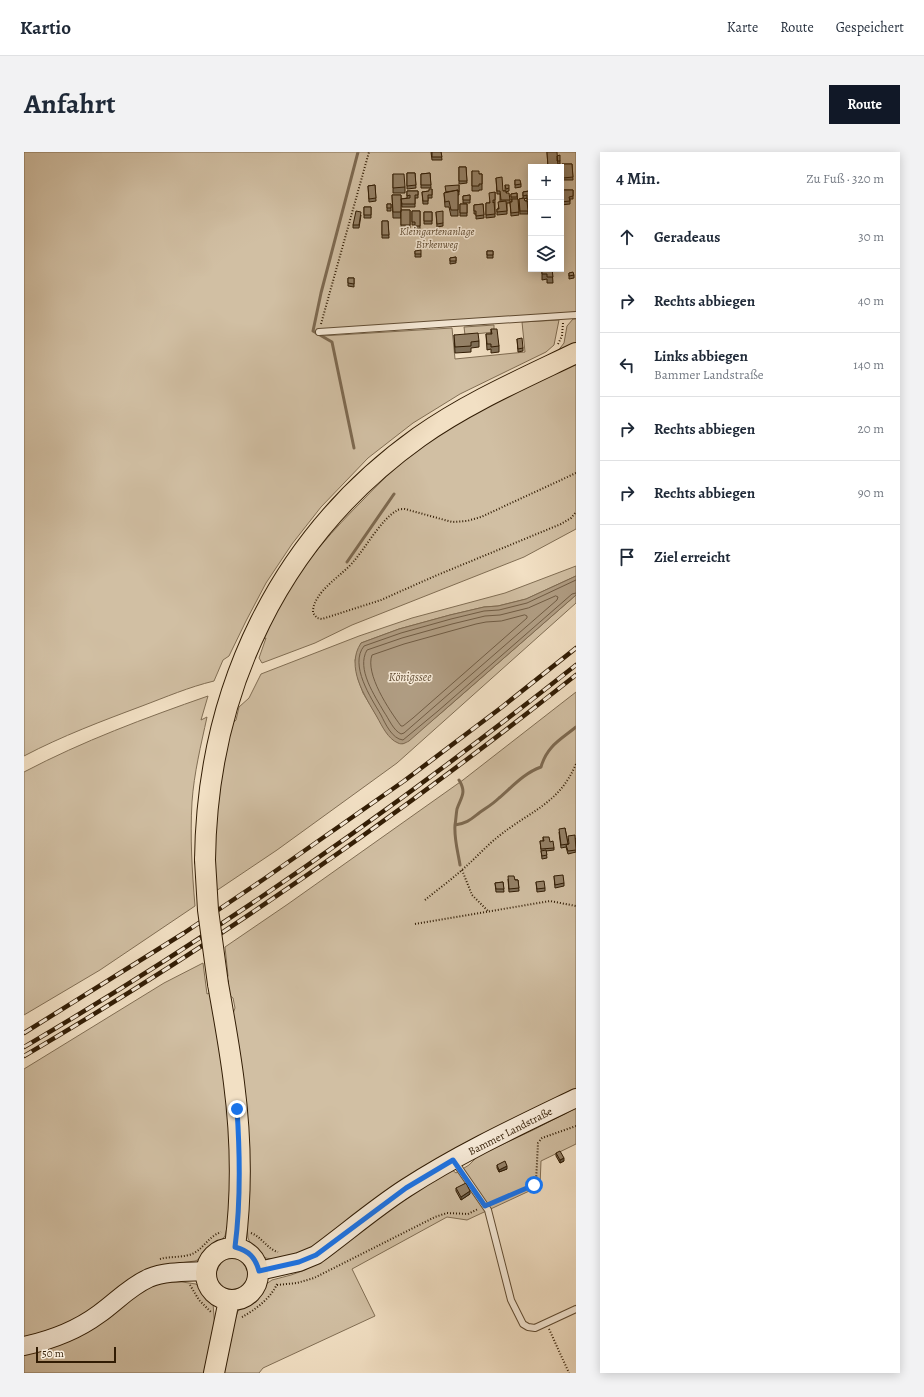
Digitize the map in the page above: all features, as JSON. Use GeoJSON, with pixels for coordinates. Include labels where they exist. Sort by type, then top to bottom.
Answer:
{"type":"FeatureCollection","features":[{"type":"Feature","properties":{"kind":"main road"},"geometry":{"type":"LineString","coordinates":[[222,1307],[247,1296],[254,1289],[258,1280],[259,1271],[257,1262],[244,1249],[238,1224],[239,1172],[237,1109],[208,916],[205,860],[205,827],[216,744],[236,678],[248,647],[274,596],[308,544],[342,505],[382,466],[418,437],[460,410],[509,385],[576,354]]}},
{"type":"Feature","properties":{"kind":"main road","name":"Bammer Landstraße"},"geometry":{"type":"LineString","coordinates":[[259,1271],[299,1262],[316,1255],[406,1188],[494,1138],[576,1098]]}},
{"type":"Feature","properties":{"kind":"main road"},"geometry":{"type":"LineString","coordinates":[[198,1276],[216,1253],[241,1239]]}},
{"type":"Feature","properties":{"kind":"main road"},"geometry":{"type":"LineString","coordinates":[[24,1346],[50,1340],[74,1330],[100,1314],[126,1292],[150,1278],[165,1274],[198,1276],[206,1278],[222,1307],[221,1343],[214,1373]]}},
{"type":"Feature","properties":{"kind":"lane"},"geometry":{"type":"LineString","coordinates":[[319,332],[576,315]]}},
{"type":"Feature","properties":{"kind":"lane"},"geometry":{"type":"LineString","coordinates":[[453,1160],[488,1210],[511,1300],[523,1324],[528,1327],[535,1328],[576,1309]]}},
{"type":"Feature","properties":{"kind":"path"},"geometry":{"type":"LineString","coordinates":[[319,332],[369,152]]}},
{"type":"Feature","properties":{"kind":"path"},"geometry":{"type":"LineString","coordinates":[[576,474],[481,517],[467,521],[452,522],[405,509],[397,510],[375,533],[353,562],[326,588],[316,602],[313,613],[317,618],[322,619],[381,600],[561,524],[571,518],[576,512]]}},
{"type":"Feature","properties":{"kind":"path"},"geometry":{"type":"LineString","coordinates":[[425,900],[462,870],[499,836],[548,802],[558,793],[566,784],[576,764]]}},
{"type":"Feature","properties":{"kind":"path"},"geometry":{"type":"LineString","coordinates":[[462,870],[472,895],[489,912]]}},
{"type":"Feature","properties":{"kind":"path"},"geometry":{"type":"LineString","coordinates":[[415,924],[550,901],[576,906]]}},
{"type":"Feature","properties":{"kind":"path"},"geometry":{"type":"LineString","coordinates":[[240,1318],[258,1307],[277,1285],[297,1283],[314,1278],[435,1216],[446,1213],[468,1214],[534,1185],[536,1182],[538,1143],[542,1138],[576,1126]]}},
{"type":"Feature","properties":{"kind":"path"},"geometry":{"type":"LineString","coordinates":[[189,1255],[199,1250],[210,1237],[224,1231]]}},
{"type":"Feature","properties":{"kind":"path"},"geometry":{"type":"LineString","coordinates":[[241,1239],[255,1234],[274,1251]]}},
{"type":"Feature","properties":{"kind":"path"},"geometry":{"type":"LineString","coordinates":[[198,1276],[191,1287],[199,1300],[207,1310],[222,1307]]}},
{"type":"Feature","properties":{"kind":"path"},"geometry":{"type":"LineString","coordinates":[[546,1323],[569,1373]]}},
{"type":"Feature","properties":{"kind":"green space","name":"Kleingartenanlage Birkenweg"},"geometry":{"type":"Polygon","coordinates":[[[24,152],[576,152],[576,312],[321,331],[322,336],[452,328],[455,359],[525,352],[522,322],[559,320],[554,345],[546,352],[460,394],[413,423],[368,458],[321,507],[292,544],[266,583],[229,656],[223,660],[214,681],[178,692],[97,723],[24,756],[24,152]]]}},
{"type":"Feature","properties":{"kind":"green space"},"geometry":{"type":"Polygon","coordinates":[[[573,319],[576,319],[576,346],[554,356],[564,343],[567,326],[573,319]]]}},
{"type":"Feature","properties":{"kind":"green space"},"geometry":{"type":"Polygon","coordinates":[[[494,325],[494,332],[465,335],[464,327],[494,325]]]}},
{"type":"Feature","properties":{"kind":"green space"},"geometry":{"type":"Polygon","coordinates":[[[576,364],[576,529],[524,557],[352,625],[315,643],[262,663],[259,658],[266,638],[263,639],[293,583],[311,557],[331,534],[386,477],[420,448],[464,420],[519,391],[576,364]]]}},
{"type":"Feature","properties":{"kind":"green space"},"geometry":{"type":"Polygon","coordinates":[[[576,566],[576,576],[526,599],[450,615],[399,629],[361,643],[355,660],[358,679],[363,693],[384,728],[403,744],[440,714],[576,595],[576,603],[397,763],[277,850],[216,891],[213,841],[215,803],[230,726],[236,720],[239,707],[249,698],[261,674],[359,636],[412,618],[505,593],[576,566]]]}},
{"type":"Feature","properties":{"kind":"green space"},"geometry":{"type":"Polygon","coordinates":[[[576,692],[576,1091],[321,1243],[300,1253],[283,1258],[275,1259],[261,1256],[253,1248],[248,1238],[231,1019],[235,1008],[233,998],[229,995],[226,979],[228,976],[225,947],[463,780],[576,692]]]}},
{"type":"Feature","properties":{"kind":"green space"},"geometry":{"type":"Polygon","coordinates":[[[208,696],[201,720],[207,717],[196,770],[192,802],[191,828],[195,906],[100,970],[24,1015],[24,772],[69,750],[114,731],[208,696]]]}},
{"type":"Feature","properties":{"kind":"green space"},"geometry":{"type":"Polygon","coordinates":[[[203,963],[207,994],[212,992],[221,1038],[233,1165],[228,1223],[225,1236],[219,1243],[207,1251],[202,1258],[195,1261],[164,1265],[85,1317],[24,1339],[24,1069],[164,983],[203,963]]]}},
{"type":"Feature","properties":{"kind":"green space"},"geometry":{"type":"Polygon","coordinates":[[[576,1108],[576,1144],[541,1161],[540,1186],[467,1220],[447,1217],[352,1269],[375,1316],[263,1368],[259,1373],[220,1373],[238,1311],[242,1306],[251,1301],[258,1294],[262,1287],[272,1280],[305,1270],[326,1258],[383,1213],[451,1169],[456,1173],[469,1165],[478,1156],[576,1108]]]}},
{"type":"Feature","properties":{"kind":"green space"},"geometry":{"type":"Polygon","coordinates":[[[232,1255],[245,1260],[250,1273],[245,1286],[232,1291],[219,1286],[214,1273],[219,1260],[232,1255]]]}},
{"type":"Feature","properties":{"kind":"green space"},"geometry":{"type":"Polygon","coordinates":[[[165,1282],[196,1284],[213,1303],[215,1330],[205,1373],[24,1373],[24,1352],[133,1293],[165,1282]]]}},
{"type":"Feature","properties":{"kind":"water","name":"Königssee"},"geometry":{"type":"Polygon","coordinates":[[[576,576],[576,595],[409,741],[404,744],[399,744],[391,739],[367,700],[358,681],[355,662],[361,643],[399,629],[450,615],[526,599],[576,576]]]}},
{"type":"Feature","properties":{"kind":"building"},"geometry":{"type":"Polygon","coordinates":[[[432,152],[441,152],[442,157],[432,157],[432,152]]]}},
{"type":"Feature","properties":{"kind":"building"},"geometry":{"type":"Polygon","coordinates":[[[547,152],[557,152],[558,164],[548,164],[547,152]]]}},
{"type":"Feature","properties":{"kind":"building"},"geometry":{"type":"Polygon","coordinates":[[[560,155],[560,161],[557,161],[557,156],[560,155]]]}},
{"type":"Feature","properties":{"kind":"building"},"geometry":{"type":"Polygon","coordinates":[[[564,164],[572,164],[573,177],[564,178],[564,164]]]}},
{"type":"Feature","properties":{"kind":"building"},"geometry":{"type":"Polygon","coordinates":[[[459,167],[466,167],[467,181],[459,181],[459,167]]]}},
{"type":"Feature","properties":{"kind":"building"},"geometry":{"type":"Polygon","coordinates":[[[472,171],[479,171],[479,174],[482,174],[482,184],[479,184],[479,186],[472,186],[472,171]]]}},
{"type":"Feature","properties":{"kind":"building"},"geometry":{"type":"Polygon","coordinates":[[[407,173],[415,173],[416,185],[407,186],[407,173]]]}},
{"type":"Feature","properties":{"kind":"building"},"geometry":{"type":"Polygon","coordinates":[[[430,173],[431,185],[421,185],[421,174],[430,173]]]}},
{"type":"Feature","properties":{"kind":"building"},"geometry":{"type":"Polygon","coordinates":[[[393,174],[404,174],[405,187],[393,188],[393,174]]]}},
{"type":"Feature","properties":{"kind":"building"},"geometry":{"type":"Polygon","coordinates":[[[502,177],[503,191],[509,193],[510,200],[501,200],[500,191],[497,191],[496,178],[502,177]]]}},
{"type":"Feature","properties":{"kind":"building"},"geometry":{"type":"Polygon","coordinates":[[[515,180],[520,180],[521,184],[515,185],[515,180]]]}},
{"type":"Feature","properties":{"kind":"building"},"geometry":{"type":"Polygon","coordinates":[[[375,185],[376,198],[369,199],[368,186],[375,185]]]}},
{"type":"Feature","properties":{"kind":"building"},"geometry":{"type":"Polygon","coordinates":[[[459,185],[459,192],[458,190],[446,192],[445,186],[459,185]]]}},
{"type":"Feature","properties":{"kind":"building"},"geometry":{"type":"Polygon","coordinates":[[[505,185],[509,185],[509,188],[506,189],[505,185]]]}},
{"type":"Feature","properties":{"kind":"building"},"geometry":{"type":"Polygon","coordinates":[[[429,189],[432,189],[432,195],[428,195],[428,201],[423,201],[422,192],[429,191],[429,189]]]}},
{"type":"Feature","properties":{"kind":"building"},"geometry":{"type":"Polygon","coordinates":[[[458,190],[458,210],[451,210],[449,201],[445,202],[444,193],[458,190]]]}},
{"type":"Feature","properties":{"kind":"building"},"geometry":{"type":"Polygon","coordinates":[[[564,190],[573,190],[573,196],[569,197],[570,201],[564,202],[564,190]]]}},
{"type":"Feature","properties":{"kind":"building"},"geometry":{"type":"Polygon","coordinates":[[[407,191],[418,191],[418,195],[415,195],[415,204],[402,204],[401,199],[410,198],[410,195],[407,196],[407,191]]]}},
{"type":"Feature","properties":{"kind":"building"},"geometry":{"type":"Polygon","coordinates":[[[528,191],[528,199],[527,195],[523,196],[523,192],[528,191]]]}},
{"type":"Feature","properties":{"kind":"building"},"geometry":{"type":"Polygon","coordinates":[[[495,192],[495,200],[493,200],[493,203],[494,202],[495,214],[486,215],[486,203],[490,203],[489,193],[495,192]]]}},
{"type":"Feature","properties":{"kind":"building"},"geometry":{"type":"Polygon","coordinates":[[[517,193],[517,197],[511,197],[511,194],[517,193]]]}},
{"type":"Feature","properties":{"kind":"building"},"geometry":{"type":"Polygon","coordinates":[[[392,195],[401,195],[401,212],[393,212],[392,195]]]}},
{"type":"Feature","properties":{"kind":"building"},"geometry":{"type":"Polygon","coordinates":[[[470,195],[470,200],[463,200],[463,196],[470,195]]]}},
{"type":"Feature","properties":{"kind":"building"},"geometry":{"type":"Polygon","coordinates":[[[524,198],[525,201],[527,201],[528,211],[520,211],[519,199],[524,198]]]}},
{"type":"Feature","properties":{"kind":"building"},"geometry":{"type":"Polygon","coordinates":[[[512,199],[518,199],[519,212],[511,213],[510,202],[512,202],[512,199]]]}},
{"type":"Feature","properties":{"kind":"building"},"geometry":{"type":"Polygon","coordinates":[[[506,201],[507,211],[497,212],[497,209],[499,209],[498,202],[506,201]]]}},
{"type":"Feature","properties":{"kind":"building"},"geometry":{"type":"Polygon","coordinates":[[[387,204],[391,204],[391,208],[387,208],[387,204]]]}},
{"type":"Feature","properties":{"kind":"building"},"geometry":{"type":"Polygon","coordinates":[[[460,204],[467,204],[467,213],[460,213],[460,204]]]}},
{"type":"Feature","properties":{"kind":"building"},"geometry":{"type":"Polygon","coordinates":[[[483,204],[484,215],[476,216],[474,205],[483,204]]]}},
{"type":"Feature","properties":{"kind":"building"},"geometry":{"type":"Polygon","coordinates":[[[364,207],[371,207],[371,215],[364,215],[364,207]]]}},
{"type":"Feature","properties":{"kind":"building"},"geometry":{"type":"Polygon","coordinates":[[[401,210],[410,210],[410,225],[401,225],[401,210]]]}},
{"type":"Feature","properties":{"kind":"building"},"geometry":{"type":"Polygon","coordinates":[[[356,211],[361,212],[359,225],[353,225],[356,211]]]}},
{"type":"Feature","properties":{"kind":"building"},"geometry":{"type":"Polygon","coordinates":[[[412,211],[420,211],[420,226],[415,226],[415,222],[412,222],[412,211]]]}},
{"type":"Feature","properties":{"kind":"building"},"geometry":{"type":"Polygon","coordinates":[[[443,211],[443,223],[437,224],[436,212],[443,211]]]}},
{"type":"Feature","properties":{"kind":"building"},"geometry":{"type":"Polygon","coordinates":[[[424,212],[432,212],[432,221],[424,221],[424,212]]]}},
{"type":"Feature","properties":{"kind":"building"},"geometry":{"type":"Polygon","coordinates":[[[382,221],[388,221],[389,235],[382,235],[382,221]]]}},
{"type":"Feature","properties":{"kind":"building"},"geometry":{"type":"Polygon","coordinates":[[[421,250],[421,254],[415,254],[415,251],[421,250]]]}},
{"type":"Feature","properties":{"kind":"building"},"geometry":{"type":"Polygon","coordinates":[[[487,251],[493,251],[493,255],[487,255],[487,251]]]}},
{"type":"Feature","properties":{"kind":"building"},"geometry":{"type":"Polygon","coordinates":[[[456,257],[456,261],[450,261],[450,258],[456,257]]]}},
{"type":"Feature","properties":{"kind":"building"},"geometry":{"type":"Polygon","coordinates":[[[542,272],[552,272],[553,277],[547,277],[547,274],[542,274],[542,272]]]}},
{"type":"Feature","properties":{"kind":"building"},"geometry":{"type":"Polygon","coordinates":[[[573,272],[574,275],[569,276],[569,273],[573,272]]]}},
{"type":"Feature","properties":{"kind":"building"},"geometry":{"type":"Polygon","coordinates":[[[348,278],[354,278],[354,284],[348,283],[348,278]]]}},
{"type":"Feature","properties":{"kind":"building"},"geometry":{"type":"Polygon","coordinates":[[[491,329],[497,329],[499,346],[491,347],[491,344],[487,344],[486,334],[492,334],[491,329]]]}},
{"type":"Feature","properties":{"kind":"building"},"geometry":{"type":"Polygon","coordinates":[[[478,333],[479,341],[471,342],[471,346],[455,347],[454,335],[478,333]]]}},
{"type":"Feature","properties":{"kind":"building"},"geometry":{"type":"Polygon","coordinates":[[[522,338],[523,348],[518,349],[517,339],[522,338]]]}},
{"type":"Feature","properties":{"kind":"building"},"geometry":{"type":"Polygon","coordinates":[[[565,828],[568,844],[561,845],[559,829],[565,828]]]}},
{"type":"Feature","properties":{"kind":"building"},"geometry":{"type":"Polygon","coordinates":[[[575,835],[576,850],[568,851],[566,845],[569,844],[568,836],[575,835]]]}},
{"type":"Feature","properties":{"kind":"building"},"geometry":{"type":"Polygon","coordinates":[[[543,837],[549,837],[550,842],[553,841],[554,848],[541,849],[540,841],[544,841],[543,837]]]}},
{"type":"Feature","properties":{"kind":"building"},"geometry":{"type":"Polygon","coordinates":[[[546,850],[547,855],[542,856],[541,851],[546,850]]]}},
{"type":"Feature","properties":{"kind":"building"},"geometry":{"type":"Polygon","coordinates":[[[563,875],[564,883],[555,885],[554,876],[563,875]]]}},
{"type":"Feature","properties":{"kind":"building"},"geometry":{"type":"Polygon","coordinates":[[[508,876],[514,876],[515,880],[518,880],[519,888],[509,889],[508,876]]]}},
{"type":"Feature","properties":{"kind":"building"},"geometry":{"type":"Polygon","coordinates":[[[544,881],[545,888],[537,889],[536,882],[544,881]]]}},
{"type":"Feature","properties":{"kind":"building"},"geometry":{"type":"Polygon","coordinates":[[[503,882],[504,889],[496,889],[495,883],[503,882]]]}},
{"type":"Feature","properties":{"kind":"building"},"geometry":{"type":"Polygon","coordinates":[[[560,1151],[564,1158],[560,1160],[556,1153],[560,1151]]]}},
{"type":"Feature","properties":{"kind":"building"},"geometry":{"type":"Polygon","coordinates":[[[505,1161],[507,1166],[499,1170],[497,1165],[505,1161]]]}},
{"type":"Feature","properties":{"kind":"building"},"geometry":{"type":"Polygon","coordinates":[[[466,1183],[470,1191],[461,1197],[456,1188],[466,1183]]]}},
{"type":"Feature","properties":{"kind":"waterway"},"geometry":{"type":"LineString","coordinates":[[354,448],[332,342],[313,331],[321,293],[358,152]]}},
{"type":"Feature","properties":{"kind":"waterway"},"geometry":{"type":"LineString","coordinates":[[347,562],[394,494]]}},
{"type":"Feature","properties":{"kind":"waterway"},"geometry":{"type":"LineString","coordinates":[[455,825],[471,819],[524,777],[541,767],[550,749],[576,727]]}},
{"type":"Feature","properties":{"kind":"waterway"},"geometry":{"type":"LineString","coordinates":[[459,780],[463,788],[463,792],[457,809],[455,830],[460,865]]}},
{"type":"Feature","properties":{"kind":"railway"},"geometry":{"type":"LineString","coordinates":[[24,1033],[184,933],[264,879],[404,781],[502,707],[576,648]]}},
{"type":"Feature","properties":{"kind":"railway"},"geometry":{"type":"LineString","coordinates":[[24,1047],[167,959],[307,866],[510,717],[576,665]]}},
{"type":"Feature","properties":{"kind":"railway"},"geometry":{"type":"LineString","coordinates":[[24,1056],[167,968],[307,875],[443,777],[576,675]]}},
{"type":"Feature","properties":{"kind":"route"},"geometry":{"type":"LineString","coordinates":[[237,1109],[239,1172],[235,1247],[244,1249],[251,1255],[257,1262],[259,1271],[299,1262],[316,1255],[406,1188],[453,1160],[462,1174],[472,1185],[485,1206],[534,1185]]}}]}
